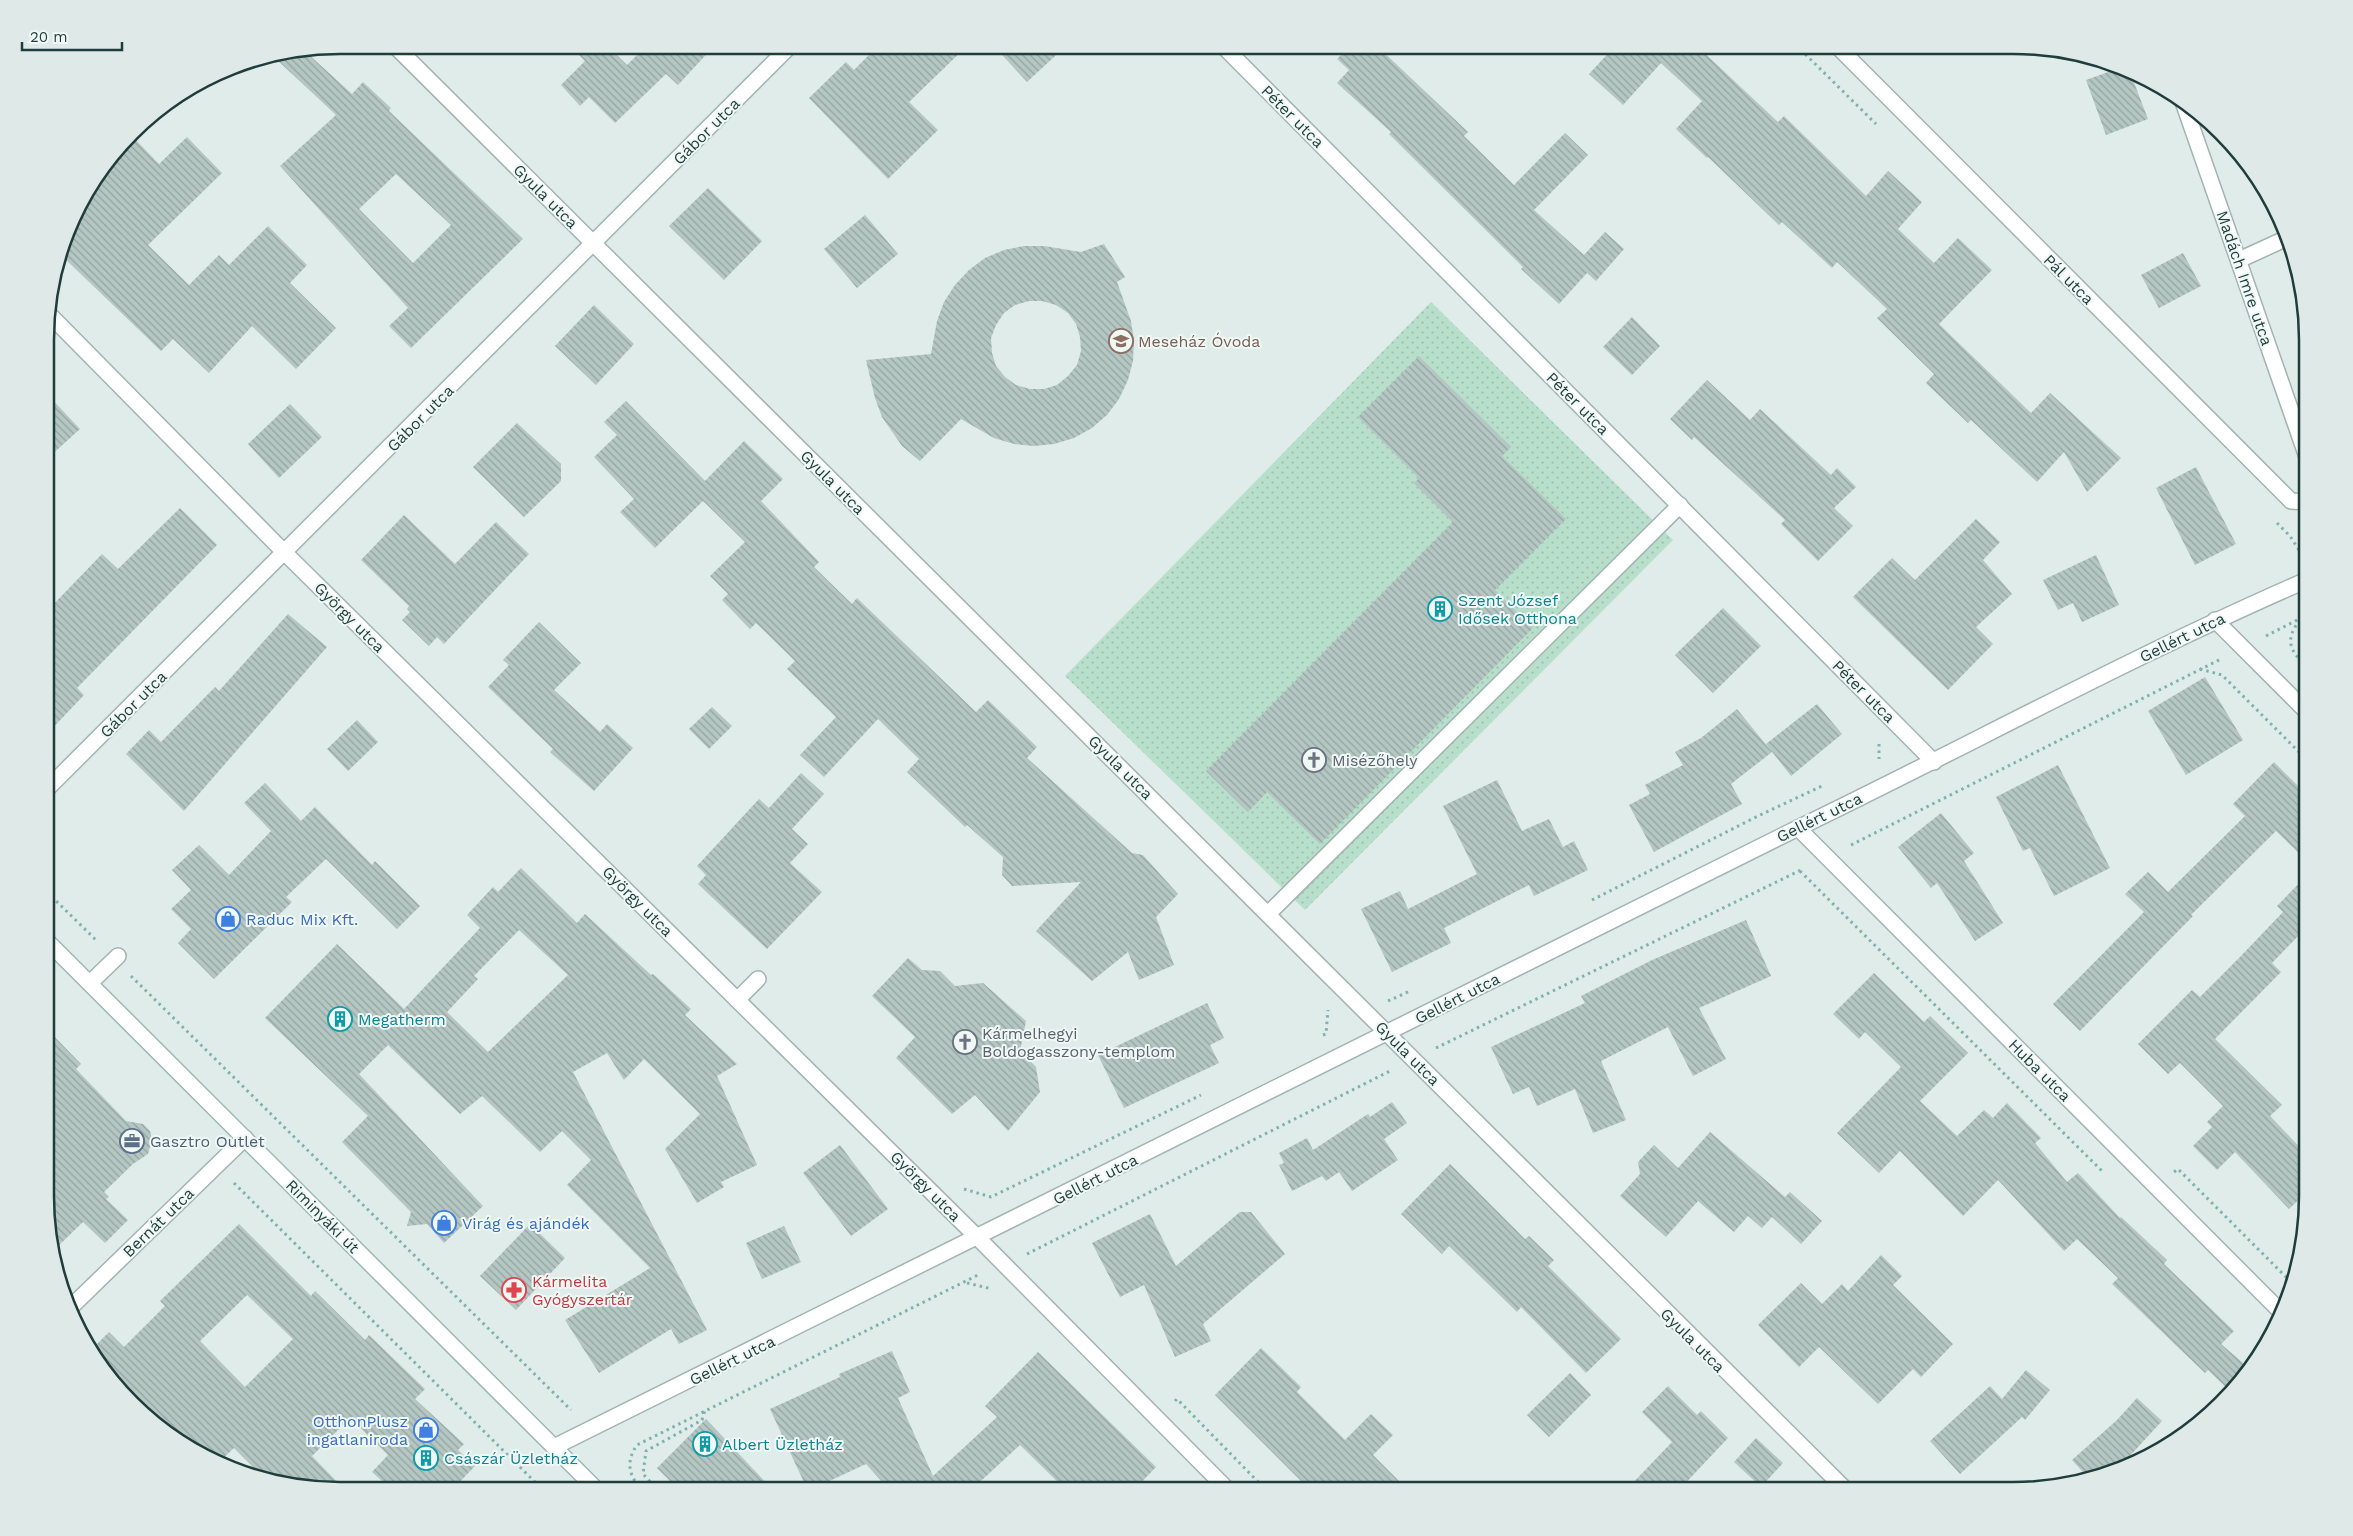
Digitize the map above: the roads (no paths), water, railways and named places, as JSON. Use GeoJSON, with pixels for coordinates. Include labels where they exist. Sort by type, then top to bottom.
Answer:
{"type":"FeatureCollection","features":[{"type":"Feature","properties":{"kind":"street","name":"Gyula utca"},"geometry":{"type":"LineString","coordinates":[[403,54],[1388,1033],[1602,1250],[1838,1482]]}},
{"type":"Feature","properties":{"kind":"street","name":"Gábor utca"},"geometry":{"type":"LineString","coordinates":[[54,783],[782,54]]}},
{"type":"Feature","properties":{"kind":"street","name":"Péter utca"},"geometry":{"type":"LineString","coordinates":[[1231,54],[1934,762]]}},
{"type":"Feature","properties":{"kind":"street","name":"Pál utca"},"geometry":{"type":"LineString","coordinates":[[1845,54],[2291,501],[2299,502]]}},
{"type":"Feature","properties":{"kind":"street","name":"Madách Imre utca"},"geometry":{"type":"LineString","coordinates":[[2187,113],[2299,433]]}},
{"type":"Feature","properties":{"kind":"street"},"geometry":{"type":"LineString","coordinates":[[2239,260],[2282,241]]}},
{"type":"Feature","properties":{"kind":"street","name":"György utca"},"geometry":{"type":"LineString","coordinates":[[54,318],[285,553],[978,1238],[1220,1482]]}},
{"type":"Feature","properties":{"kind":"street"},"geometry":{"type":"LineString","coordinates":[[1268,914],[1680,505]]}},
{"type":"Feature","properties":{"kind":"street","name":"Gellért utca"},"geometry":{"type":"LineString","coordinates":[[554,1447],[978,1238],[2215,620],[2299,583]]}},
{"type":"Feature","properties":{"kind":"street"},"geometry":{"type":"LineString","coordinates":[[2215,620],[2299,704]]}},
{"type":"Feature","properties":{"kind":"street","name":"Huba utca"},"geometry":{"type":"LineString","coordinates":[[1798,828],[2277,1308]]}},
{"type":"Feature","properties":{"kind":"street","name":"Riminyáki út"},"geometry":{"type":"LineString","coordinates":[[54,947],[589,1482]]}},
{"type":"Feature","properties":{"kind":"street"},"geometry":{"type":"LineString","coordinates":[[90,984],[117,958]]}},
{"type":"Feature","properties":{"kind":"street"},"geometry":{"type":"LineString","coordinates":[[737,1000],[758,978]]}},
{"type":"Feature","properties":{"kind":"street","name":"Bernát utca"},"geometry":{"type":"LineString","coordinates":[[74,1304],[245,1138]]}},
{"type":"Feature","properties":{"kind":"place","name":"Meseház Óvoda"},"geometry":{"type":"Point","coordinates":[1121,341]}},
{"type":"Feature","properties":{"kind":"place","name":"Szent József Idősek Otthona"},"geometry":{"type":"Point","coordinates":[1440,609]}},
{"type":"Feature","properties":{"kind":"place","name":"Misézőhely"},"geometry":{"type":"Point","coordinates":[1314,760]}},
{"type":"Feature","properties":{"kind":"place","name":"Raduc Mix Kft."},"geometry":{"type":"Point","coordinates":[228,919]}},
{"type":"Feature","properties":{"kind":"place","name":"Megatherm"},"geometry":{"type":"Point","coordinates":[340,1019]}},
{"type":"Feature","properties":{"kind":"place","name":"Kármelhegyi Boldogasszony-templom"},"geometry":{"type":"Point","coordinates":[965,1042]}},
{"type":"Feature","properties":{"kind":"place","name":"Gasztro Outlet"},"geometry":{"type":"Point","coordinates":[132,1141]}},
{"type":"Feature","properties":{"kind":"place","name":"Virág és ajándék"},"geometry":{"type":"Point","coordinates":[444,1223]}},
{"type":"Feature","properties":{"kind":"place","name":"Kármelita Gyógyszertár"},"geometry":{"type":"Point","coordinates":[514,1290]}},
{"type":"Feature","properties":{"kind":"place","name":"OtthonPlusz ingatlaniroda"},"geometry":{"type":"Point","coordinates":[426,1430]}},
{"type":"Feature","properties":{"kind":"place","name":"Albert Üzletház"},"geometry":{"type":"Point","coordinates":[705,1444]}},
{"type":"Feature","properties":{"kind":"place","name":"Császár Üzletház"},"geometry":{"type":"Point","coordinates":[426,1458]}}]}
